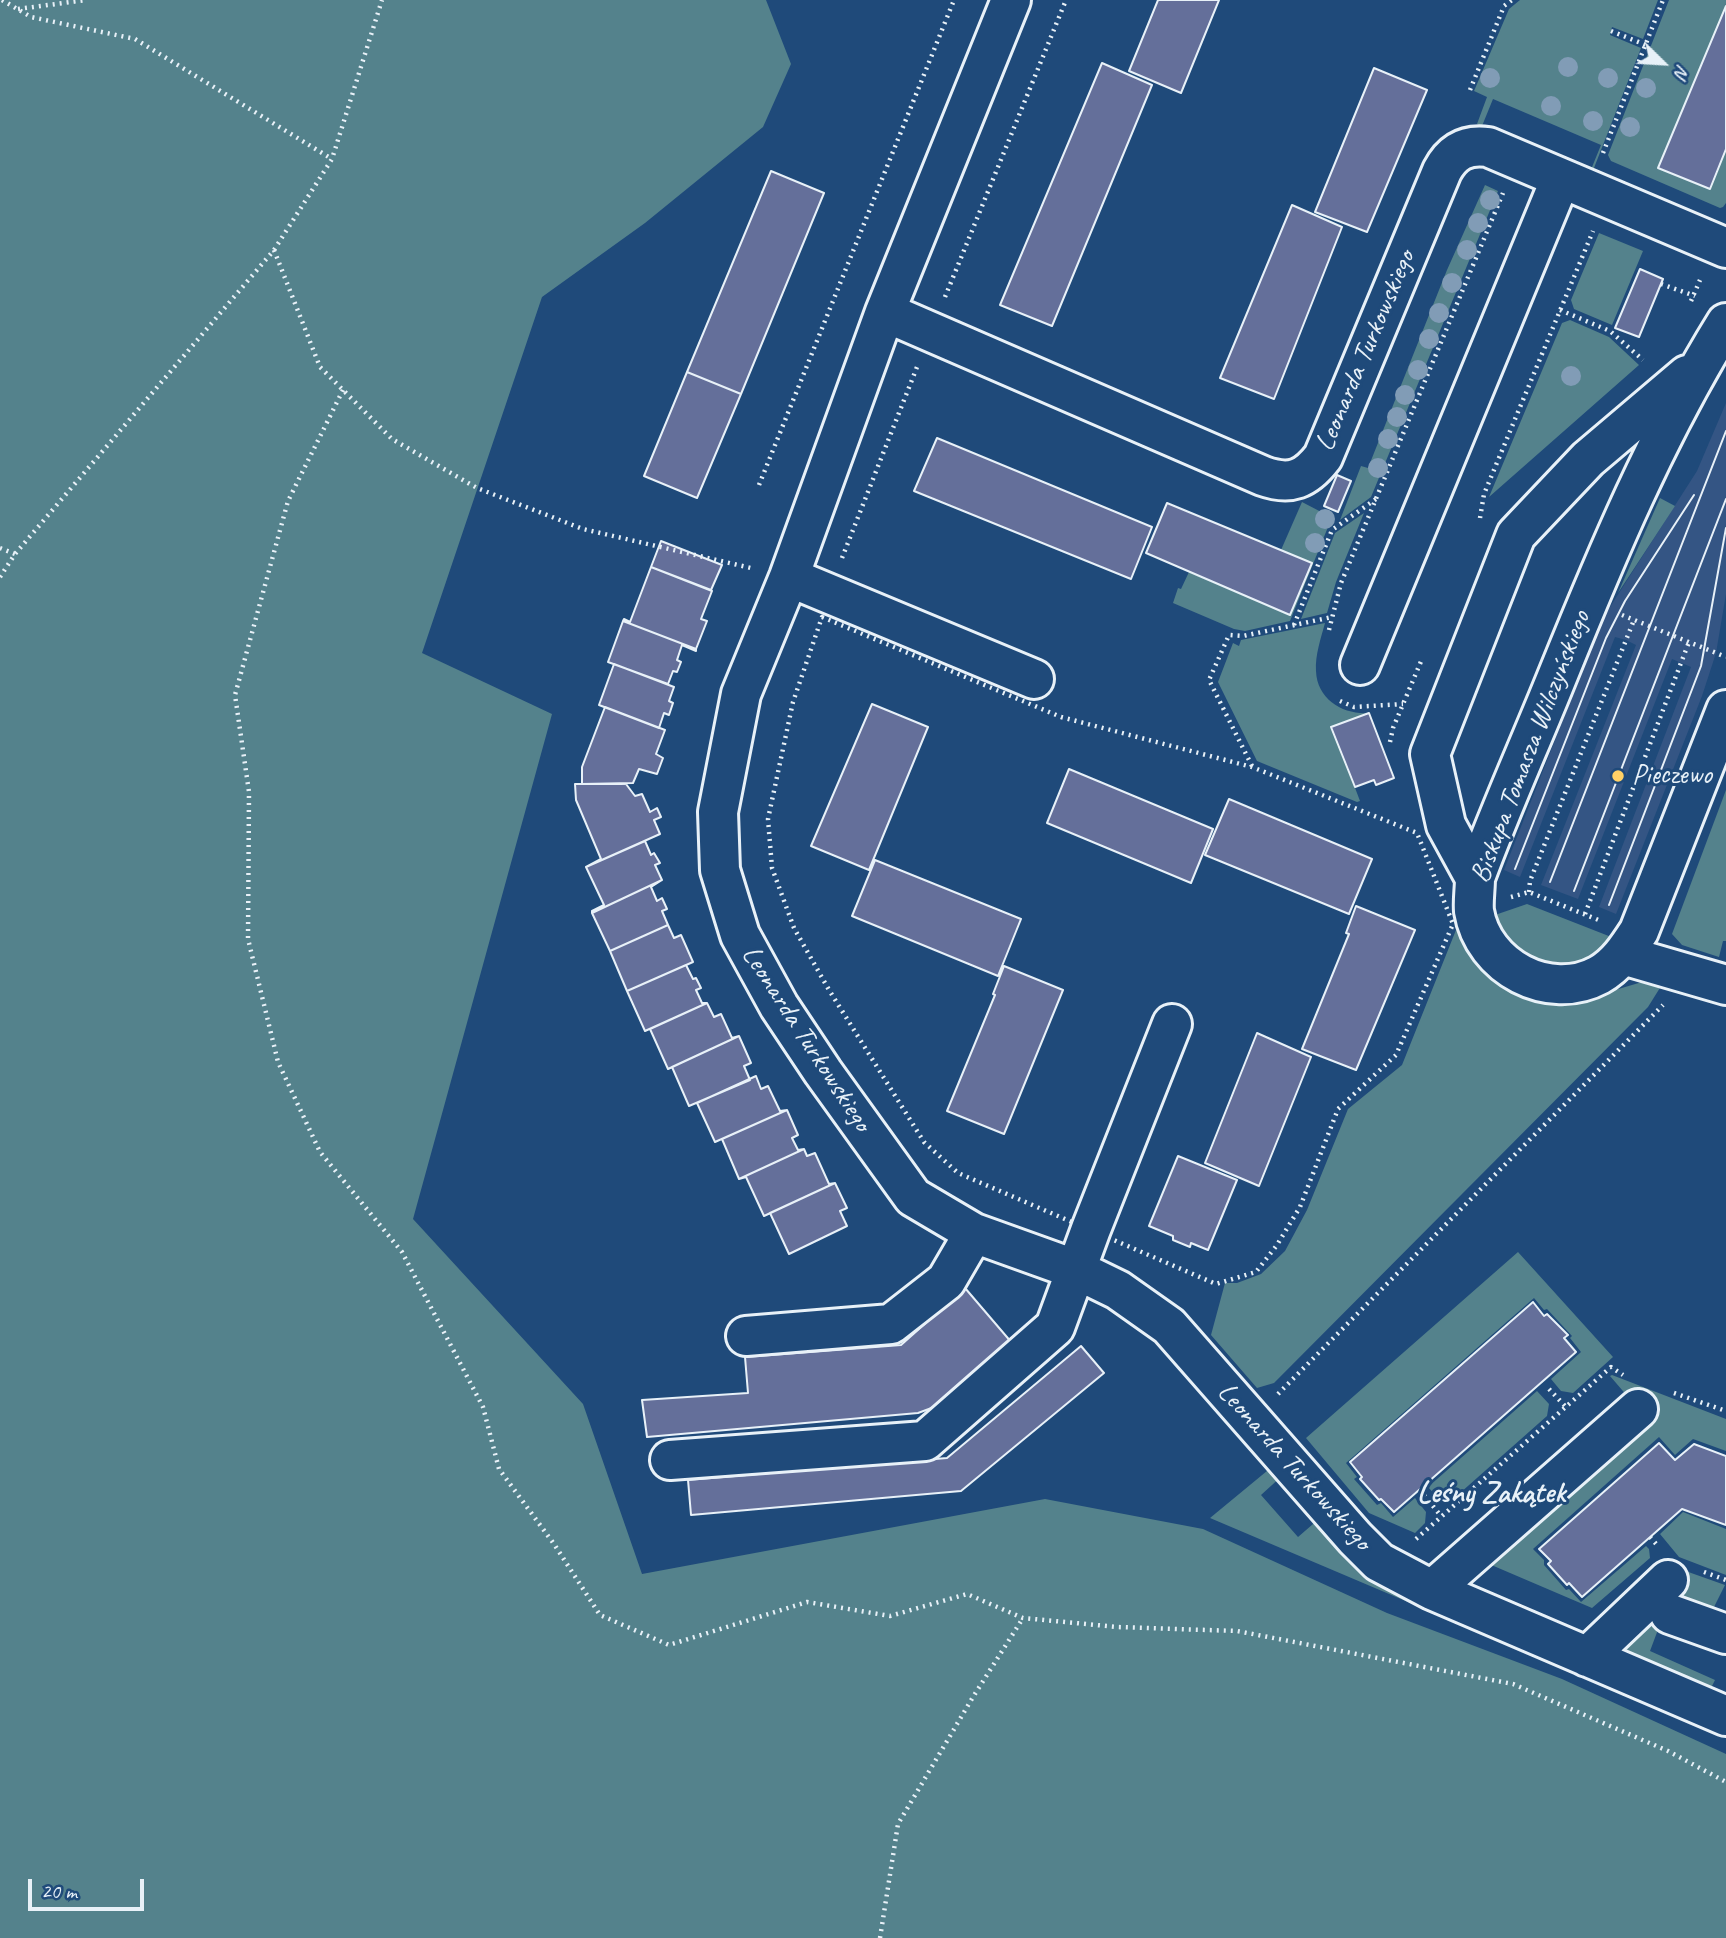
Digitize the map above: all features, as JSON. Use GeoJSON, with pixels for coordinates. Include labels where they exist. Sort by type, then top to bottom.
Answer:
{"type":"FeatureCollection","features":[{"type":"Feature","properties":{"kind":"street","name":"Leonarda Turkowskiego"},"geometry":{"type":"LineString","coordinates":[[1011,0],[885,312],[789,577],[741,694],[718,812],[720,870],[740,935],[779,1006],[823,1072],[914,1197],[974,1233],[1077,1270],[1118,1290],[1169,1326],[1379,1562],[1433,1590],[1726,1716]]}},
{"type":"Feature","properties":{"kind":"street","name":"Leonarda Turkowskiego"},"geometry":{"type":"LineString","coordinates":[[885,312],[1263,476],[1275,481],[1288,481],[1313,471],[1323,457],[1447,162],[1463,148],[1476,145],[1488,147],[1726,248]]}},
{"type":"Feature","properties":{"kind":"street"},"geometry":{"type":"LineString","coordinates":[[1360,665],[1575,184]]}},
{"type":"Feature","properties":{"kind":"street","name":"Biskupa Tomasza Wilczyńskiego"},"geometry":{"type":"LineString","coordinates":[[1714,311],[1714,350],[1646,470],[1588,601],[1489,889],[1474,909],[1479,928],[1495,955],[1506,966],[1535,981],[1552,984],[1583,981],[1600,974],[1623,955],[1639,931],[1726,709]]}},
{"type":"Feature","properties":{"kind":"street"},"geometry":{"type":"LineString","coordinates":[[1489,889],[1446,825],[1430,754],[1516,535],[1588,459],[1714,350]]}},
{"type":"Feature","properties":{"kind":"street"},"geometry":{"type":"LineString","coordinates":[[789,577],[1034,678]]}},
{"type":"Feature","properties":{"kind":"street"},"geometry":{"type":"LineString","coordinates":[[1623,955],[1726,985]]}},
{"type":"Feature","properties":{"kind":"street"},"geometry":{"type":"LineString","coordinates":[[670,1460],[925,1441],[1055,1327],[1172,1024]]}},
{"type":"Feature","properties":{"kind":"street"},"geometry":{"type":"LineString","coordinates":[[746,1336],[891,1324],[946,1281],[974,1233]]}},
{"type":"Feature","properties":{"kind":"street"},"geometry":{"type":"LineString","coordinates":[[1433,1590],[1645,1392]]}},
{"type":"Feature","properties":{"kind":"street"},"geometry":{"type":"LineString","coordinates":[[1587,1657],[1669,1597],[1724,1628]]}},
{"type":"Feature","properties":{"kind":"path"},"geometry":{"type":"LineString","coordinates":[[2,0],[31,17],[135,39],[332,159]]}},
{"type":"Feature","properties":{"kind":"path"},"geometry":{"type":"LineString","coordinates":[[18,9],[86,0]]}},
{"type":"Feature","properties":{"kind":"path"},"geometry":{"type":"LineString","coordinates":[[0,577],[15,554],[274,250],[332,159],[382,0]]}},
{"type":"Feature","properties":{"kind":"path"},"geometry":{"type":"LineString","coordinates":[[759,485],[954,0]]}},
{"type":"Feature","properties":{"kind":"path"},"geometry":{"type":"LineString","coordinates":[[1470,90],[1504,6],[1512,0]]}},
{"type":"Feature","properties":{"kind":"path"},"geometry":{"type":"LineString","coordinates":[[1575,184],[1646,45],[1663,0]]}},
{"type":"Feature","properties":{"kind":"path"},"geometry":{"type":"LineString","coordinates":[[1611,31],[1646,45]]}},
{"type":"Feature","properties":{"kind":"path"},"geometry":{"type":"LineString","coordinates":[[274,250],[320,367],[392,439],[477,488],[583,529],[789,577]]}},
{"type":"Feature","properties":{"kind":"path"},"geometry":{"type":"LineString","coordinates":[[1661,284],[1714,311]]}},
{"type":"Feature","properties":{"kind":"path"},"geometry":{"type":"LineString","coordinates":[[1560,310],[1610,331],[1652,368]]}},
{"type":"Feature","properties":{"kind":"path"},"geometry":{"type":"LineString","coordinates":[[1294,625],[1332,530],[1376,499]]}},
{"type":"Feature","properties":{"kind":"path"},"geometry":{"type":"LineString","coordinates":[[0,548],[15,554]]}},
{"type":"Feature","properties":{"kind":"path"},"geometry":{"type":"LineString","coordinates":[[1613,612],[1726,657]]}},
{"type":"Feature","properties":{"kind":"path"},"geometry":{"type":"LineString","coordinates":[[822,617],[1061,717],[1252,767],[1418,833],[1453,923],[1396,1055],[1338,1109],[1300,1207],[1277,1245],[1256,1272],[1216,1284],[958,1173],[924,1142],[794,929],[772,868],[768,819],[793,702],[822,617]]}},
{"type":"Feature","properties":{"kind":"path"},"geometry":{"type":"LineString","coordinates":[[1252,767],[1209,680],[1229,635],[1243,636],[1333,617]]}},
{"type":"Feature","properties":{"kind":"path"},"geometry":{"type":"LineString","coordinates":[[1529,892],[1530,881],[1634,620]]}},
{"type":"Feature","properties":{"kind":"path"},"geometry":{"type":"LineString","coordinates":[[1585,914],[1689,642]]}},
{"type":"Feature","properties":{"kind":"path"},"geometry":{"type":"LineString","coordinates":[[1489,889],[1529,892],[1605,922]]}},
{"type":"Feature","properties":{"kind":"path"},"geometry":{"type":"LineString","coordinates":[[1252,1419],[1655,1015],[1665,1003],[1677,971]]}},
{"type":"Feature","properties":{"kind":"path"},"geometry":{"type":"LineString","coordinates":[[1412,1542],[1611,1367],[1645,1392],[1726,1411]]}},
{"type":"Feature","properties":{"kind":"path"},"geometry":{"type":"LineString","coordinates":[[1549,1389],[1565,1406]]}},
{"type":"Feature","properties":{"kind":"path"},"geometry":{"type":"LineString","coordinates":[[1424,1495],[1441,1516]]}},
{"type":"Feature","properties":{"kind":"path"},"geometry":{"type":"LineString","coordinates":[[880,1938],[898,1824],[972,1697],[1023,1618]]}},
{"type":"Feature","properties":{"kind":"shaded area"},"geometry":{"type":"Polygon","coordinates":[[[1726,403],[1726,594],[1716,653],[1702,696],[1616,914],[1599,907],[1691,667],[1672,659],[1578,899],[1541,885],[1636,645],[1626,640],[1615,637],[1520,877],[1504,870],[1603,618],[1697,471],[1726,403]]]}},
{"type":"Feature","properties":{"kind":"green space"},"geometry":{"type":"Polygon","coordinates":[[[0,0],[766,0],[791,64],[763,127],[645,223],[542,297],[422,653],[552,714],[413,1219],[583,1404],[642,1574],[1045,1499],[1203,1529],[1387,1613],[1562,1679],[1726,1754],[1726,1938],[0,1938],[0,0]]]}},
{"type":"Feature","properties":{"kind":"green space"},"geometry":{"type":"Polygon","coordinates":[[[1520,0],[1658,0],[1643,39],[1612,27],[1610,35],[1641,48],[1592,173],[1590,172],[1601,145],[1493,99],[1482,126],[1477,124],[1487,97],[1474,91],[1509,9],[1520,0]]]}},
{"type":"Feature","properties":{"kind":"green space"},"geometry":{"type":"Polygon","coordinates":[[[1669,0],[1726,0],[1726,6],[1658,168],[1709,189],[1726,149],[1726,203],[1720,208],[1611,161],[1608,155],[1669,0]]]}},
{"type":"Feature","properties":{"kind":"green space"},"geometry":{"type":"Polygon","coordinates":[[[1485,185],[1498,191],[1371,497],[1340,520],[1361,466],[1368,468],[1447,270],[1485,185]]]}},
{"type":"Feature","properties":{"kind":"green space"},"geometry":{"type":"Polygon","coordinates":[[[1599,233],[1643,251],[1612,325],[1574,309],[1571,300],[1599,233]]]}},
{"type":"Feature","properties":{"kind":"green space"},"geometry":{"type":"Polygon","coordinates":[[[1570,320],[1609,337],[1639,365],[1489,497],[1562,323],[1570,320]]]}},
{"type":"Feature","properties":{"kind":"green space"},"geometry":{"type":"Polygon","coordinates":[[[1660,498],[1675,506],[1618,593],[1660,498]]]}},
{"type":"Feature","properties":{"kind":"green space"},"geometry":{"type":"Polygon","coordinates":[[[1302,502],[1327,515],[1328,527],[1290,621],[1245,631],[1234,629],[1173,603],[1178,588],[1181,589],[1189,572],[1290,615],[1312,563],[1281,550],[1302,502]]]}},
{"type":"Feature","properties":{"kind":"green space"},"geometry":{"type":"Polygon","coordinates":[[[1364,513],[1336,582],[1327,613],[1301,619],[1335,533],[1364,513]]]}},
{"type":"Feature","properties":{"kind":"green space"},"geometry":{"type":"Polygon","coordinates":[[[1325,623],[1316,665],[1321,690],[1334,704],[1342,708],[1369,713],[1332,727],[1360,801],[1357,802],[1257,761],[1218,682],[1233,643],[1239,646],[1241,640],[1325,623]]]}},
{"type":"Feature","properties":{"kind":"green space"},"geometry":{"type":"Polygon","coordinates":[[[1726,790],[1726,941],[1723,941],[1719,957],[1682,945],[1672,934],[1726,790]]]}},
{"type":"Feature","properties":{"kind":"green space"},"geometry":{"type":"Polygon","coordinates":[[[1527,904],[1619,940],[1595,958],[1567,966],[1536,962],[1511,945],[1492,916],[1527,904]]]}},
{"type":"Feature","properties":{"kind":"green space"},"geometry":{"type":"Polygon","coordinates":[[[1458,925],[1595,996],[1642,982],[1663,983],[1648,1007],[1274,1383],[1257,1388],[1211,1335],[1225,1283],[1237,1283],[1261,1274],[1285,1251],[1307,1210],[1348,1109],[1402,1065],[1458,925]]]}},
{"type":"Feature","properties":{"kind":"green space"},"geometry":{"type":"Polygon","coordinates":[[[1518,1252],[1613,1357],[1573,1393],[1561,1391],[1551,1379],[1581,1352],[1570,1338],[1572,1336],[1534,1298],[1346,1463],[1357,1477],[1354,1479],[1377,1505],[1381,1503],[1393,1517],[1415,1498],[1426,1512],[1425,1523],[1415,1533],[1369,1513],[1306,1438],[1518,1252]]]}},
{"type":"Feature","properties":{"kind":"green space"},"geometry":{"type":"Polygon","coordinates":[[[1610,1376],[1726,1419],[1726,1451],[1693,1439],[1675,1455],[1659,1437],[1533,1549],[1566,1590],[1569,1589],[1581,1602],[1646,1546],[1649,1549],[1650,1558],[1592,1608],[1482,1561],[1647,1419],[1610,1376]]]}},
{"type":"Feature","properties":{"kind":"green space"},"geometry":{"type":"Polygon","coordinates":[[[1537,1391],[1549,1404],[1547,1416],[1451,1501],[1439,1499],[1428,1487],[1537,1391]]]}},
{"type":"Feature","properties":{"kind":"green space"},"geometry":{"type":"Polygon","coordinates":[[[1273,1466],[1283,1475],[1261,1495],[1298,1537],[1320,1518],[1726,1732],[1726,1737],[1210,1518],[1273,1466]]]}},
{"type":"Feature","properties":{"kind":"green space"},"geometry":{"type":"Polygon","coordinates":[[[1683,1512],[1726,1529],[1726,1575],[1679,1557],[1660,1534],[1683,1512]]]}},
{"type":"Feature","properties":{"kind":"green space"},"geometry":{"type":"Polygon","coordinates":[[[1663,1563],[1725,1585],[1714,1607],[1699,1613],[1668,1603],[1650,1651],[1715,1680],[1711,1688],[1702,1690],[1619,1651],[1663,1563]]]}},
{"type":"Feature","properties":{"kind":"building"},"geometry":{"type":"Polygon","coordinates":[[[1158,0],[1219,0],[1181,93],[1129,71],[1158,0]]]}},
{"type":"Feature","properties":{"kind":"building"},"geometry":{"type":"Polygon","coordinates":[[[1726,6],[1726,149],[1710,189],[1658,168],[1726,6]]]}},
{"type":"Feature","properties":{"kind":"building"},"geometry":{"type":"Polygon","coordinates":[[[1102,63],[1152,85],[1052,326],[1000,305],[1102,63]]]}},
{"type":"Feature","properties":{"kind":"building"},"geometry":{"type":"Polygon","coordinates":[[[1374,68],[1427,90],[1367,232],[1315,212],[1374,68]]]}},
{"type":"Feature","properties":{"kind":"building"},"geometry":{"type":"Polygon","coordinates":[[[771,171],[824,193],[741,394],[687,372],[771,171]]]}},
{"type":"Feature","properties":{"kind":"building"},"geometry":{"type":"Polygon","coordinates":[[[1292,205],[1342,227],[1274,399],[1220,378],[1292,205]]]}},
{"type":"Feature","properties":{"kind":"building"},"geometry":{"type":"Polygon","coordinates":[[[1640,269],[1663,279],[1639,337],[1615,328],[1640,269]]]}},
{"type":"Feature","properties":{"kind":"building"},"geometry":{"type":"Polygon","coordinates":[[[687,372],[741,394],[697,498],[644,476],[687,372]]]}},
{"type":"Feature","properties":{"kind":"building"},"geometry":{"type":"Polygon","coordinates":[[[937,438],[1152,527],[1131,579],[914,491],[937,438]]]}},
{"type":"Feature","properties":{"kind":"building"},"geometry":{"type":"Polygon","coordinates":[[[1337,475],[1351,481],[1338,512],[1324,506],[1337,475]]]}},
{"type":"Feature","properties":{"kind":"building"},"geometry":{"type":"Polygon","coordinates":[[[1167,503],[1312,563],[1290,615],[1146,553],[1167,503]]]}},
{"type":"Feature","properties":{"kind":"building"},"geometry":{"type":"Polygon","coordinates":[[[661,541],[722,565],[711,590],[651,567],[661,541]]]}},
{"type":"Feature","properties":{"kind":"building"},"geometry":{"type":"Polygon","coordinates":[[[651,567],[712,591],[701,619],[707,621],[696,649],[623,621],[624,619],[630,622],[651,567]]]}},
{"type":"Feature","properties":{"kind":"building"},"geometry":{"type":"Polygon","coordinates":[[[623,621],[696,649],[696,651],[682,645],[677,660],[681,662],[677,672],[673,671],[668,684],[608,662],[623,621]]]}},
{"type":"Feature","properties":{"kind":"building"},"geometry":{"type":"Polygon","coordinates":[[[614,664],[674,687],[669,701],[673,703],[669,715],[664,713],[659,728],[599,705],[614,664]]]}},
{"type":"Feature","properties":{"kind":"building"},"geometry":{"type":"Polygon","coordinates":[[[872,704],[928,727],[869,870],[811,846],[872,704]]]}},
{"type":"Feature","properties":{"kind":"building"},"geometry":{"type":"Polygon","coordinates":[[[605,707],[665,730],[656,754],[663,758],[657,774],[639,769],[633,783],[582,784],[582,767],[605,707]]]}},
{"type":"Feature","properties":{"kind":"building"},"geometry":{"type":"Polygon","coordinates":[[[1369,713],[1394,778],[1376,785],[1374,780],[1355,787],[1331,727],[1369,713]]]}},
{"type":"Feature","properties":{"kind":"building"},"geometry":{"type":"Polygon","coordinates":[[[1069,769],[1213,829],[1191,883],[1047,823],[1069,769]]]}},
{"type":"Feature","properties":{"kind":"building"},"geometry":{"type":"Polygon","coordinates":[[[575,784],[626,784],[635,796],[642,794],[650,812],[657,808],[661,817],[654,820],[660,834],[586,867],[601,859],[576,800],[575,784]]]}},
{"type":"Feature","properties":{"kind":"building"},"geometry":{"type":"Polygon","coordinates":[[[1229,799],[1372,859],[1349,914],[1205,855],[1229,799]]]}},
{"type":"Feature","properties":{"kind":"building"},"geometry":{"type":"Polygon","coordinates":[[[645,841],[651,855],[654,853],[660,863],[655,865],[662,880],[592,913],[604,905],[586,867],[645,841]]]}},
{"type":"Feature","properties":{"kind":"building"},"geometry":{"type":"Polygon","coordinates":[[[875,860],[1021,919],[998,976],[852,916],[875,860]]]}},
{"type":"Feature","properties":{"kind":"building"},"geometry":{"type":"Polygon","coordinates":[[[662,880],[651,887],[657,901],[662,898],[667,909],[662,911],[668,925],[610,951],[592,913],[662,880]]]}},
{"type":"Feature","properties":{"kind":"building"},"geometry":{"type":"Polygon","coordinates":[[[1356,906],[1415,930],[1356,1070],[1302,1049],[1349,934],[1346,933],[1356,906]]]}},
{"type":"Feature","properties":{"kind":"building"},"geometry":{"type":"Polygon","coordinates":[[[668,925],[674,938],[681,935],[693,962],[627,991],[610,951],[668,925]]]}},
{"type":"Feature","properties":{"kind":"building"},"geometry":{"type":"Polygon","coordinates":[[[686,965],[701,988],[696,990],[702,1003],[707,1003],[645,1031],[627,991],[686,965]]]}},
{"type":"Feature","properties":{"kind":"building"},"geometry":{"type":"Polygon","coordinates":[[[1004,966],[1063,990],[1004,1134],[947,1111],[995,995],[993,994],[1004,966]]]}},
{"type":"Feature","properties":{"kind":"building"},"geometry":{"type":"Polygon","coordinates":[[[707,1003],[714,1017],[721,1014],[732,1038],[739,1036],[668,1069],[650,1029],[707,1003]]]}},
{"type":"Feature","properties":{"kind":"building"},"geometry":{"type":"Polygon","coordinates":[[[1257,1033],[1311,1057],[1259,1186],[1205,1163],[1257,1033]]]}},
{"type":"Feature","properties":{"kind":"building"},"geometry":{"type":"Polygon","coordinates":[[[739,1036],[751,1063],[744,1066],[750,1080],[689,1106],[672,1067],[739,1036]]]}},
{"type":"Feature","properties":{"kind":"building"},"geometry":{"type":"Polygon","coordinates":[[[756,1076],[761,1089],[768,1086],[780,1111],[787,1110],[715,1142],[697,1103],[756,1076]]]}},
{"type":"Feature","properties":{"kind":"building"},"geometry":{"type":"Polygon","coordinates":[[[787,1110],[798,1135],[792,1138],[798,1150],[804,1149],[739,1179],[722,1139],[787,1110]]]}},
{"type":"Feature","properties":{"kind":"building"},"geometry":{"type":"Polygon","coordinates":[[[804,1149],[807,1156],[815,1153],[829,1184],[835,1183],[764,1216],[746,1177],[739,1179],[804,1149]]]}},
{"type":"Feature","properties":{"kind":"building"},"geometry":{"type":"Polygon","coordinates":[[[1178,1156],[1237,1180],[1208,1250],[1191,1243],[1190,1247],[1149,1226],[1178,1156]]]}},
{"type":"Feature","properties":{"kind":"building"},"geometry":{"type":"Polygon","coordinates":[[[835,1183],[847,1208],[840,1211],[847,1226],[789,1254],[770,1213],[835,1183]]]}},
{"type":"Feature","properties":{"kind":"building"},"geometry":{"type":"Polygon","coordinates":[[[965,1288],[1012,1343],[937,1406],[918,1413],[647,1437],[642,1400],[748,1393],[745,1357],[901,1345],[965,1288]]]}},
{"type":"Feature","properties":{"kind":"building"},"geometry":{"type":"Polygon","coordinates":[[[1533,1302],[1544,1316],[1547,1314],[1568,1335],[1564,1338],[1576,1352],[1394,1512],[1360,1479],[1362,1477],[1350,1462],[1533,1302]]]}},
{"type":"Feature","properties":{"kind":"building"},"geometry":{"type":"Polygon","coordinates":[[[1081,1346],[1104,1373],[961,1491],[691,1515],[688,1480],[947,1458],[1081,1346]]]}},
{"type":"Feature","properties":{"kind":"building"},"geometry":{"type":"Polygon","coordinates":[[[1659,1443],[1675,1460],[1694,1444],[1726,1456],[1726,1525],[1682,1509],[1582,1597],[1548,1564],[1551,1561],[1539,1549],[1659,1443]]]}},
{"type":"Feature","properties":{"kind":"tram line"},"geometry":{"type":"LineString","coordinates":[[1550,882],[1726,431]]}},
{"type":"Feature","properties":{"kind":"tram line"},"geometry":{"type":"LineString","coordinates":[[1515,869],[1606,638],[1625,601],[1694,495]]}},
{"type":"Feature","properties":{"kind":"tram line"},"geometry":{"type":"LineString","coordinates":[[1574,891],[1726,499]]}},
{"type":"Feature","properties":{"kind":"tram line"},"geometry":{"type":"LineString","coordinates":[[1609,905],[1701,666],[1726,528]]}},
{"type":"Feature","properties":{"kind":"place","name":"Pieczewo"},"geometry":{"type":"Point","coordinates":[1618,776]}},
{"type":"Feature","properties":{"kind":"district","name":"Leśny Zakątek"},"geometry":{"type":"Point","coordinates":[1491,1494]}}]}
